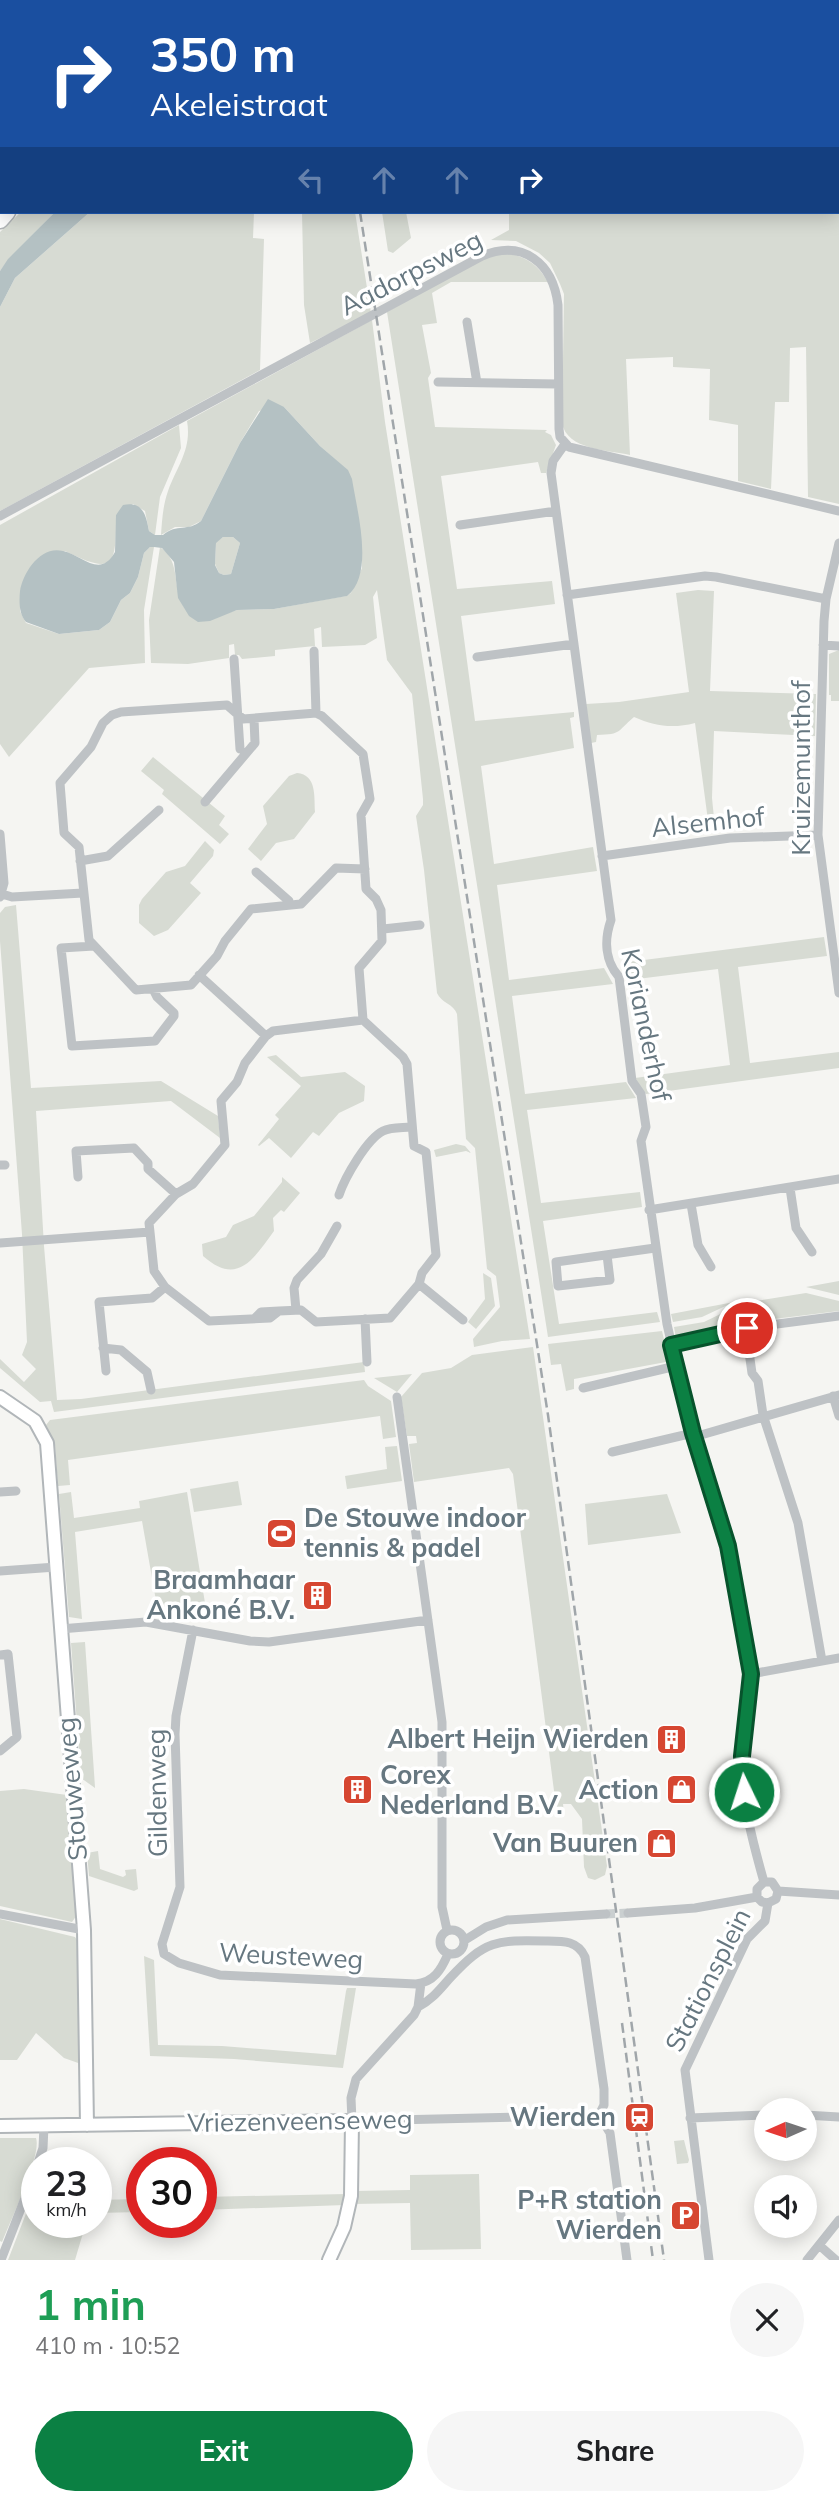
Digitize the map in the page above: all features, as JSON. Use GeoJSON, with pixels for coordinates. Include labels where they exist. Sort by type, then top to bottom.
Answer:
{"type":"FeatureCollection","features":[{"type":"Feature","properties":{"kind":"main road","name":"Stouweweg"},"geometry":{"type":"LineString","coordinates":[[0,1390],[4,1399],[35,1421],[44,1433],[47,1452],[84,1930],[87,2125]]}},
{"type":"Feature","properties":{"kind":"main road","name":"Vriezenveenseweg"},"geometry":{"type":"LineString","coordinates":[[0,2126],[352,2121]]}},
{"type":"Feature","properties":{"kind":"main road"},"geometry":{"type":"LineString","coordinates":[[329,2260],[344,2227],[351,2196],[352,2121]]}},
{"type":"Feature","properties":{"kind":"street","name":"Aadorpsweg"},"geometry":{"type":"LineString","coordinates":[[0,516],[491,252],[508,250],[524,253],[540,262],[551,277],[558,304],[559,429],[565,444]]}},
{"type":"Feature","properties":{"kind":"street"},"geometry":{"type":"LineString","coordinates":[[467,322],[477,383]]}},
{"type":"Feature","properties":{"kind":"street"},"geometry":{"type":"LineString","coordinates":[[438,382],[558,384]]}},
{"type":"Feature","properties":{"kind":"street"},"geometry":{"type":"LineString","coordinates":[[565,444],[578,450],[839,511]]}},
{"type":"Feature","properties":{"kind":"street","name":"Korianderhof"},"geometry":{"type":"LineString","coordinates":[[565,444],[551,467],[611,920],[605,936],[610,964],[619,977],[632,1081],[641,1094],[646,1127],[641,1141],[667,1326],[693,1435],[728,1546],[751,1674],[742,1771],[764,1882]]}},
{"type":"Feature","properties":{"kind":"street"},"geometry":{"type":"LineString","coordinates":[[460,525],[556,511]]}},
{"type":"Feature","properties":{"kind":"street","name":"Kruizemunthof"},"geometry":{"type":"LineString","coordinates":[[839,543],[826,599],[818,835],[839,993]]}},
{"type":"Feature","properties":{"kind":"street"},"geometry":{"type":"LineString","coordinates":[[567,595],[705,576],[826,599]]}},
{"type":"Feature","properties":{"kind":"street"},"geometry":{"type":"LineString","coordinates":[[477,657],[574,644]]}},
{"type":"Feature","properties":{"kind":"street"},"geometry":{"type":"LineString","coordinates":[[823,645],[839,646]]}},
{"type":"Feature","properties":{"kind":"street"},"geometry":{"type":"LineString","coordinates":[[314,651],[316,713]]}},
{"type":"Feature","properties":{"kind":"street"},"geometry":{"type":"LineString","coordinates":[[234,659],[240,749]]}},
{"type":"Feature","properties":{"kind":"street"},"geometry":{"type":"LineString","coordinates":[[363,1020],[273,1031],[266,1036],[245,1063],[237,1082],[221,1101],[225,1145],[193,1184],[176,1194],[149,1223],[154,1271],[164,1287],[209,1321],[270,1318],[279,1311],[296,1310],[302,1310],[316,1322],[390,1318],[419,1284],[422,1273],[436,1255],[426,1152],[414,1146],[407,1064],[403,1057],[363,1020],[359,968],[382,941],[383,929],[381,910],[376,899],[366,889],[365,869],[361,815],[370,799],[363,754],[316,713],[243,719],[227,705],[132,711],[113,715],[103,723],[91,747],[60,783],[64,833],[79,847],[89,940],[136,990],[191,985],[251,909],[301,904],[336,868],[365,869]]}},
{"type":"Feature","properties":{"kind":"street"},"geometry":{"type":"LineString","coordinates":[[205,802],[255,743],[254,719]]}},
{"type":"Feature","properties":{"kind":"street"},"geometry":{"type":"LineString","coordinates":[[80,861],[108,856],[159,810]]}},
{"type":"Feature","properties":{"kind":"street"},"geometry":{"type":"LineString","coordinates":[[0,834],[4,883],[1,896],[83,893]]}},
{"type":"Feature","properties":{"kind":"street","name":"Alsemhof"},"geometry":{"type":"LineString","coordinates":[[602,856],[730,838],[818,835]]}},
{"type":"Feature","properties":{"kind":"street"},"geometry":{"type":"LineString","coordinates":[[256,872],[289,901],[289,905]]}},
{"type":"Feature","properties":{"kind":"street"},"geometry":{"type":"LineString","coordinates":[[383,929],[420,925]]}},
{"type":"Feature","properties":{"kind":"street"},"geometry":{"type":"LineString","coordinates":[[94,946],[61,948],[72,1046],[155,1041],[174,1013],[153,989]]}},
{"type":"Feature","properties":{"kind":"street"},"geometry":{"type":"LineString","coordinates":[[199,975],[266,1036]]}},
{"type":"Feature","properties":{"kind":"street"},"geometry":{"type":"LineString","coordinates":[[339,1195],[343,1184],[373,1137],[386,1129],[411,1127]]}},
{"type":"Feature","properties":{"kind":"street"},"geometry":{"type":"LineString","coordinates":[[78,1177],[76,1151],[134,1148],[148,1163],[148,1168],[176,1194]]}},
{"type":"Feature","properties":{"kind":"street"},"geometry":{"type":"LineString","coordinates":[[649,1210],[839,1179]]}},
{"type":"Feature","properties":{"kind":"street"},"geometry":{"type":"LineString","coordinates":[[789,1188],[796,1227],[812,1252]]}},
{"type":"Feature","properties":{"kind":"street"},"geometry":{"type":"LineString","coordinates":[[691,1204],[698,1245],[711,1267]]}},
{"type":"Feature","properties":{"kind":"street"},"geometry":{"type":"LineString","coordinates":[[296,1310],[294,1288],[297,1280],[321,1254],[337,1226]]}},
{"type":"Feature","properties":{"kind":"street"},"geometry":{"type":"LineString","coordinates":[[0,1242],[150,1232]]}},
{"type":"Feature","properties":{"kind":"street"},"geometry":{"type":"LineString","coordinates":[[607,1255],[610,1280],[558,1286],[556,1262],[655,1248]]}},
{"type":"Feature","properties":{"kind":"street"},"geometry":{"type":"LineString","coordinates":[[419,1284],[463,1320]]}},
{"type":"Feature","properties":{"kind":"street"},"geometry":{"type":"LineString","coordinates":[[106,1371],[99,1302],[152,1298],[164,1287]]}},
{"type":"Feature","properties":{"kind":"street"},"geometry":{"type":"LineString","coordinates":[[671,1345],[747,1328],[839,1316]]}},
{"type":"Feature","properties":{"kind":"street"},"geometry":{"type":"LineString","coordinates":[[365,1319],[367,1362]]}},
{"type":"Feature","properties":{"kind":"street"},"geometry":{"type":"LineString","coordinates":[[748,1345],[752,1373],[758,1381],[763,1415],[798,1523],[822,1661]]}},
{"type":"Feature","properties":{"kind":"street"},"geometry":{"type":"LineString","coordinates":[[103,1348],[121,1350],[147,1372],[151,1390]]}},
{"type":"Feature","properties":{"kind":"street"},"geometry":{"type":"LineString","coordinates":[[583,1388],[676,1366]]}},
{"type":"Feature","properties":{"kind":"street"},"geometry":{"type":"LineString","coordinates":[[612,1452],[693,1435],[836,1396],[839,1416]]}},
{"type":"Feature","properties":{"kind":"street"},"geometry":{"type":"LineString","coordinates":[[397,1397],[442,1722],[442,1907],[447,1930]]}},
{"type":"Feature","properties":{"kind":"street"},"geometry":{"type":"LineString","coordinates":[[0,1492],[16,1491]]}},
{"type":"Feature","properties":{"kind":"street"},"geometry":{"type":"LineString","coordinates":[[0,1571],[56,1567]]}},
{"type":"Feature","properties":{"kind":"street"},"geometry":{"type":"LineString","coordinates":[[60,1629],[146,1622],[269,1642],[428,1620]]}},
{"type":"Feature","properties":{"kind":"street","name":"Gildenweg"},"geometry":{"type":"LineString","coordinates":[[164,1954],[162,1944],[180,1887],[175,1734],[193,1630]]}},
{"type":"Feature","properties":{"kind":"street"},"geometry":{"type":"LineString","coordinates":[[0,1655],[9,1654],[16,1737],[0,1751]]}},
{"type":"Feature","properties":{"kind":"street"},"geometry":{"type":"LineString","coordinates":[[751,1674],[839,1658]]}},
{"type":"Feature","properties":{"kind":"street"},"geometry":{"type":"LineString","coordinates":[[764,1882],[772,1882],[778,1891],[776,1899],[768,1903],[757,1897],[757,1889],[764,1882]]}},
{"type":"Feature","properties":{"kind":"street"},"geometry":{"type":"LineString","coordinates":[[778,1891],[839,1895]]}},
{"type":"Feature","properties":{"kind":"street"},"geometry":{"type":"LineString","coordinates":[[628,1913],[686,1909],[757,1897]]}},
{"type":"Feature","properties":{"kind":"street","name":"Stationsplein"},"geometry":{"type":"LineString","coordinates":[[709,2260],[685,2070],[747,1939],[765,1921],[768,1903]]}},
{"type":"Feature","properties":{"kind":"street"},"geometry":{"type":"LineString","coordinates":[[0,1914],[84,1930]]}},
{"type":"Feature","properties":{"kind":"street"},"geometry":{"type":"LineString","coordinates":[[352,2121],[351,2098],[356,2079],[414,2015],[418,2007],[421,1983],[435,1976],[448,1954],[461,1951],[465,1940],[485,1927],[507,1920],[606,1914]]}},
{"type":"Feature","properties":{"kind":"street"},"geometry":{"type":"LineString","coordinates":[[447,1930],[458,1931],[465,1940]]}},
{"type":"Feature","properties":{"kind":"street"},"geometry":{"type":"LineString","coordinates":[[447,1930],[439,1942],[448,1954]]}},
{"type":"Feature","properties":{"kind":"street"},"geometry":{"type":"LineString","coordinates":[[418,2007],[429,2001],[468,1959],[488,1945],[505,1941],[562,1941],[571,1943],[582,1951],[604,2089],[604,2105],[599,2115],[610,2133],[627,2260]]}},
{"type":"Feature","properties":{"kind":"street","name":"Weusteweg"},"geometry":{"type":"LineString","coordinates":[[164,1954],[179,1963],[220,1975],[421,1983]]}},
{"type":"Feature","properties":{"kind":"street","name":"Vriezenveenseweg"},"geometry":{"type":"LineString","coordinates":[[352,2121],[599,2115]]}},
{"type":"Feature","properties":{"kind":"street"},"geometry":{"type":"LineString","coordinates":[[690,2118],[754,2115]]}},
{"type":"Feature","properties":{"kind":"street"},"geometry":{"type":"LineString","coordinates":[[817,2116],[839,2117]]}},
{"type":"Feature","properties":{"kind":"street"},"geometry":{"type":"LineString","coordinates":[[43,2147],[44,2126]]}},
{"type":"Feature","properties":{"kind":"street"},"geometry":{"type":"LineString","coordinates":[[1,2260],[21,2209]]}},
{"type":"Feature","properties":{"kind":"street"},"geometry":{"type":"LineString","coordinates":[[807,2260],[839,2220]]}},
{"type":"Feature","properties":{"kind":"street"},"geometry":{"type":"LineString","coordinates":[[819,2245],[836,2260]]}},
{"type":"Feature","properties":{"kind":"shaded area"},"geometry":{"type":"Polygon","coordinates":[[[19,214],[53,214],[0,271],[0,232],[19,214]]]}},
{"type":"Feature","properties":{"kind":"shaded area"},"geometry":{"type":"Polygon","coordinates":[[[53,214],[88,214],[15,278],[0,307],[0,271],[8,259],[53,214]]]}},
{"type":"Feature","properties":{"kind":"shaded area"},"geometry":{"type":"Polygon","coordinates":[[[88,214],[254,214],[253,238],[264,239],[260,370],[0,511],[0,307],[15,278],[88,214]]]}},
{"type":"Feature","properties":{"kind":"shaded area"},"geometry":{"type":"Polygon","coordinates":[[[302,214],[355,214],[371,313],[310,343],[304,305],[302,214]]]}},
{"type":"Feature","properties":{"kind":"shaded area"},"geometry":{"type":"Polygon","coordinates":[[[382,214],[406,214],[411,238],[393,253],[388,251],[382,214]]]}},
{"type":"Feature","properties":{"kind":"shaded area"},"geometry":{"type":"Polygon","coordinates":[[[509,214],[839,214],[839,504],[808,497],[806,347],[790,348],[789,402],[775,402],[771,489],[738,481],[738,425],[709,420],[710,369],[673,367],[673,357],[626,359],[630,455],[590,447],[572,439],[565,432],[562,423],[564,294],[550,263],[539,253],[516,241],[491,240],[509,230],[509,214]]]}},
{"type":"Feature","properties":{"kind":"shaded area"},"geometry":{"type":"Polygon","coordinates":[[[505,252],[530,262],[548,282],[451,282],[432,293],[437,323],[422,325],[431,373],[428,378],[435,427],[547,430],[545,432],[551,435],[556,445],[546,473],[541,473],[538,462],[441,476],[457,589],[552,581],[555,604],[461,616],[475,721],[574,712],[574,717],[570,718],[574,748],[481,766],[494,864],[593,847],[597,871],[497,885],[509,980],[604,968],[613,984],[512,996],[525,1094],[626,1082],[636,1098],[527,1110],[541,1203],[640,1192],[642,1207],[543,1221],[559,1324],[657,1312],[660,1322],[548,1337],[387,312],[482,257],[505,252]]]}},
{"type":"Feature","properties":{"kind":"shaded area"},"geometry":{"type":"Polygon","coordinates":[[[372,320],[385,422],[530,1339],[474,1347],[473,1339],[500,1307],[496,1276],[487,1269],[475,1148],[466,1139],[457,1014],[437,993],[416,816],[423,805],[423,799],[412,694],[387,660],[377,590],[373,597],[377,638],[365,645],[322,647],[321,627],[314,629],[315,646],[275,650],[275,656],[242,659],[235,655],[234,644],[229,645],[229,658],[188,664],[151,663],[149,620],[160,547],[172,561],[179,595],[187,611],[224,614],[237,610],[274,609],[351,593],[362,568],[362,547],[357,509],[347,470],[320,446],[284,407],[259,411],[201,521],[189,527],[175,527],[161,535],[166,496],[186,449],[187,421],[372,320]]]}},
{"type":"Feature","properties":{"kind":"shaded area"},"geometry":{"type":"Polygon","coordinates":[[[268,399],[284,407],[320,446],[348,470],[360,524],[362,558],[355,586],[347,596],[274,609],[237,610],[210,621],[198,622],[189,616],[178,598],[174,562],[162,548],[150,547],[144,553],[138,577],[130,593],[121,600],[110,622],[99,630],[59,634],[26,622],[21,612],[20,591],[29,568],[41,556],[55,550],[63,551],[90,563],[103,564],[115,552],[116,515],[123,505],[139,507],[145,515],[149,531],[155,535],[196,524],[201,521],[240,443],[268,399]],[[223,537],[216,543],[215,565],[219,573],[224,575],[231,574],[240,543],[233,537],[223,537]]]}},
{"type":"Feature","properties":{"kind":"shaded area"},"geometry":{"type":"Polygon","coordinates":[[[179,425],[181,448],[160,497],[155,535],[149,531],[145,511],[133,504],[116,515],[115,545],[109,561],[103,564],[94,563],[65,551],[21,590],[20,611],[26,623],[59,634],[99,630],[110,622],[121,600],[130,593],[138,577],[144,553],[154,547],[144,610],[145,663],[89,668],[9,757],[0,744],[0,525],[179,425]]]}},
{"type":"Feature","properties":{"kind":"shaded area"},"geometry":{"type":"Polygon","coordinates":[[[223,537],[233,537],[240,543],[231,574],[224,575],[219,573],[215,564],[216,542],[223,537]]]}},
{"type":"Feature","properties":{"kind":"shaded area"},"geometry":{"type":"Polygon","coordinates":[[[714,591],[710,691],[816,694],[815,736],[714,731],[712,798],[715,828],[709,828],[695,723],[664,726],[634,717],[618,731],[597,735],[596,742],[591,743],[586,704],[689,692],[676,593],[714,591]]]}},
{"type":"Feature","properties":{"kind":"shaded area"},"geometry":{"type":"Polygon","coordinates":[[[839,650],[839,701],[831,701],[829,654],[839,650]]]}},
{"type":"Feature","properties":{"kind":"shaded area"},"geometry":{"type":"Polygon","coordinates":[[[153,757],[225,816],[219,825],[229,834],[220,844],[162,794],[164,790],[141,771],[153,757]]]}},
{"type":"Feature","properties":{"kind":"shaded area"},"geometry":{"type":"Polygon","coordinates":[[[297,773],[311,782],[315,812],[294,839],[276,843],[261,861],[248,849],[267,824],[263,806],[289,776],[297,773]]]}},
{"type":"Feature","properties":{"kind":"shaded area"},"geometry":{"type":"Polygon","coordinates":[[[205,841],[214,850],[213,856],[190,883],[201,893],[168,930],[154,936],[139,923],[139,905],[142,899],[166,872],[185,866],[205,841]]]}},
{"type":"Feature","properties":{"kind":"shaded area"},"geometry":{"type":"Polygon","coordinates":[[[16,905],[31,1088],[161,1081],[218,1116],[220,1138],[171,1101],[36,1111],[57,1400],[364,1362],[365,1372],[54,1412],[51,1401],[40,1402],[0,1368],[0,1359],[24,1382],[36,1369],[22,1355],[27,1342],[22,1234],[0,941],[0,913],[5,907],[16,905]]]}},
{"type":"Feature","properties":{"kind":"shaded area"},"geometry":{"type":"Polygon","coordinates":[[[824,937],[827,956],[738,967],[750,1063],[839,1052],[839,1068],[646,1094],[636,1083],[635,1078],[730,1065],[718,969],[629,980],[628,962],[824,937]]]}},
{"type":"Feature","properties":{"kind":"shaded area"},"geometry":{"type":"Polygon","coordinates":[[[276,1055],[301,1077],[345,1072],[365,1086],[364,1101],[339,1113],[319,1136],[313,1132],[291,1158],[269,1138],[258,1145],[279,1119],[275,1115],[301,1086],[267,1057],[276,1055]]]}},
{"type":"Feature","properties":{"kind":"shaded area"},"geometry":{"type":"Polygon","coordinates":[[[456,1144],[465,1146],[471,1153],[466,1151],[436,1157],[434,1150],[456,1144]]]}},
{"type":"Feature","properties":{"kind":"shaded area"},"geometry":{"type":"Polygon","coordinates":[[[282,1177],[300,1193],[284,1212],[281,1210],[273,1218],[274,1231],[252,1259],[236,1269],[226,1269],[203,1256],[202,1244],[226,1237],[233,1225],[254,1216],[282,1182],[282,1177]]]}},
{"type":"Feature","properties":{"kind":"shaded area"},"geometry":{"type":"Polygon","coordinates":[[[483,1273],[491,1278],[495,1306],[476,1329],[468,1322],[485,1299],[483,1273]]]}},
{"type":"Feature","properties":{"kind":"shaded area"},"geometry":{"type":"Polygon","coordinates":[[[839,1281],[839,1295],[806,1287],[839,1281]]]}},
{"type":"Feature","properties":{"kind":"shaded area"},"geometry":{"type":"Polygon","coordinates":[[[806,1293],[839,1301],[839,1311],[741,1323],[676,1338],[674,1327],[704,1322],[743,1303],[806,1293]]]}},
{"type":"Feature","properties":{"kind":"shaded area"},"geometry":{"type":"Polygon","coordinates":[[[734,1302],[702,1317],[673,1322],[671,1314],[734,1302]]]}},
{"type":"Feature","properties":{"kind":"shaded area"},"geometry":{"type":"Polygon","coordinates":[[[662,1331],[669,1361],[666,1362],[574,1379],[574,1389],[566,1391],[561,1364],[551,1365],[548,1344],[662,1331]]]}},
{"type":"Feature","properties":{"kind":"shaded area"},"geometry":{"type":"Polygon","coordinates":[[[533,1347],[607,1866],[605,1875],[595,1880],[588,1878],[584,1867],[582,1819],[571,1804],[563,1804],[564,1813],[557,1814],[513,1474],[509,1468],[414,1482],[409,1444],[417,1443],[416,1436],[407,1436],[401,1397],[422,1373],[451,1368],[472,1355],[533,1347]]]}},
{"type":"Feature","properties":{"kind":"shaded area"},"geometry":{"type":"Polygon","coordinates":[[[412,1374],[397,1392],[374,1378],[412,1374]]]}},
{"type":"Feature","properties":{"kind":"shaded area"},"geometry":{"type":"Polygon","coordinates":[[[364,1380],[368,1386],[391,1401],[396,1437],[383,1439],[380,1416],[68,1460],[70,1485],[58,1486],[55,1445],[46,1425],[50,1420],[364,1380]]]}},
{"type":"Feature","properties":{"kind":"shaded area"},"geometry":{"type":"Polygon","coordinates":[[[397,1446],[402,1481],[347,1489],[345,1476],[387,1469],[385,1447],[397,1446]]]}},
{"type":"Feature","properties":{"kind":"shaded area"},"geometry":{"type":"Polygon","coordinates":[[[238,1481],[242,1505],[194,1512],[190,1489],[238,1481]]]}},
{"type":"Feature","properties":{"kind":"shaded area"},"geometry":{"type":"Polygon","coordinates":[[[71,1492],[74,1518],[140,1508],[139,1501],[187,1492],[205,1603],[158,1612],[142,1521],[75,1532],[82,1619],[69,1617],[59,1494],[71,1492]]]}},
{"type":"Feature","properties":{"kind":"shaded area"},"geometry":{"type":"Polygon","coordinates":[[[667,1494],[681,1533],[588,1545],[585,1504],[667,1494]]]}},
{"type":"Feature","properties":{"kind":"shaded area"},"geometry":{"type":"Polygon","coordinates":[[[85,1642],[95,1788],[81,1778],[71,1643],[85,1642]]]}},
{"type":"Feature","properties":{"kind":"shaded area"},"geometry":{"type":"Polygon","coordinates":[[[24,1789],[67,1795],[77,1915],[72,1922],[0,1906],[0,1791],[24,1789]]]}},
{"type":"Feature","properties":{"kind":"shaded area"},"geometry":{"type":"Polygon","coordinates":[[[98,1851],[100,1869],[123,1877],[126,1875],[125,1870],[136,1869],[138,1889],[134,1891],[89,1876],[87,1853],[98,1851]]]}},
{"type":"Feature","properties":{"kind":"shaded area"},"geometry":{"type":"Polygon","coordinates":[[[0,1919],[75,1937],[79,1943],[81,2064],[64,2058],[36,2033],[17,2060],[0,2060],[0,1919]]]}},
{"type":"Feature","properties":{"kind":"shaded area"},"geometry":{"type":"Polygon","coordinates":[[[144,1956],[154,1960],[158,2045],[222,2046],[336,2055],[346,1991],[347,1988],[356,1988],[343,2068],[234,2059],[150,2056],[144,1956]]]}},
{"type":"Feature","properties":{"kind":"shaded area"},"geometry":{"type":"Polygon","coordinates":[[[0,2138],[36,2138],[37,2147],[21,2147],[21,2197],[2,2242],[0,2138]]]}},
{"type":"Feature","properties":{"kind":"shaded area"},"geometry":{"type":"Polygon","coordinates":[[[684,2140],[689,2160],[688,2163],[677,2164],[674,2141],[684,2140]]]}},
{"type":"Feature","properties":{"kind":"shaded area"},"geometry":{"type":"Polygon","coordinates":[[[479,2174],[481,2249],[411,2250],[410,2203],[353,2204],[355,2191],[410,2190],[410,2175],[479,2174]]]}},
{"type":"Feature","properties":{"kind":"shaded area"},"geometry":{"type":"Polygon","coordinates":[[[346,2194],[345,2205],[217,2209],[217,2197],[346,2194]]]}},
{"type":"Feature","properties":{"kind":"shaded area"},"geometry":{"type":"Polygon","coordinates":[[[126,2199],[126,2212],[112,2213],[112,2200],[126,2199]]]}},
{"type":"Feature","properties":{"kind":"shaded area"},"geometry":{"type":"Polygon","coordinates":[[[21,2226],[21,2238],[82,2238],[75,2260],[8,2260],[21,2226]]]}},
{"type":"Feature","properties":{"kind":"tunnel"},"geometry":{"type":"LineString","coordinates":[[606,1914],[628,1913]]}},
{"type":"Feature","properties":{"kind":"railway"},"geometry":{"type":"LineString","coordinates":[[360,214],[548,1415],[664,2260]]}},
{"type":"Feature","properties":{"kind":"railway"},"geometry":{"type":"LineString","coordinates":[[622,2023],[653,2260]]}},
{"type":"Feature","properties":{"kind":"place","name":"De Stouwe indoor tennis & padel"},"geometry":{"type":"Point","coordinates":[281,1533]}},
{"type":"Feature","properties":{"kind":"place","name":"Braamhaar Ankoné B.V."},"geometry":{"type":"Point","coordinates":[318,1595]}},
{"type":"Feature","properties":{"kind":"place","name":"Albert Heijn Wierden"},"geometry":{"type":"Point","coordinates":[672,1739]}},
{"type":"Feature","properties":{"kind":"place","name":"Corex Nederland B.V."},"geometry":{"type":"Point","coordinates":[357,1790]}},
{"type":"Feature","properties":{"kind":"place","name":"Action"},"geometry":{"type":"Point","coordinates":[682,1790]}},
{"type":"Feature","properties":{"kind":"place","name":"Van Buuren"},"geometry":{"type":"Point","coordinates":[661,1843]}},
{"type":"Feature","properties":{"kind":"place","name":"Wierden"},"geometry":{"type":"Point","coordinates":[639,2117]}},
{"type":"Feature","properties":{"kind":"place","name":"P+R station Wierden"},"geometry":{"type":"Point","coordinates":[685,2215]}},
{"type":"Feature","properties":{"kind":"route"},"geometry":{"type":"LineString","coordinates":[[744,1792],[742,1756],[751,1674],[728,1546],[693,1433],[671,1345],[747,1328]]}}]}
